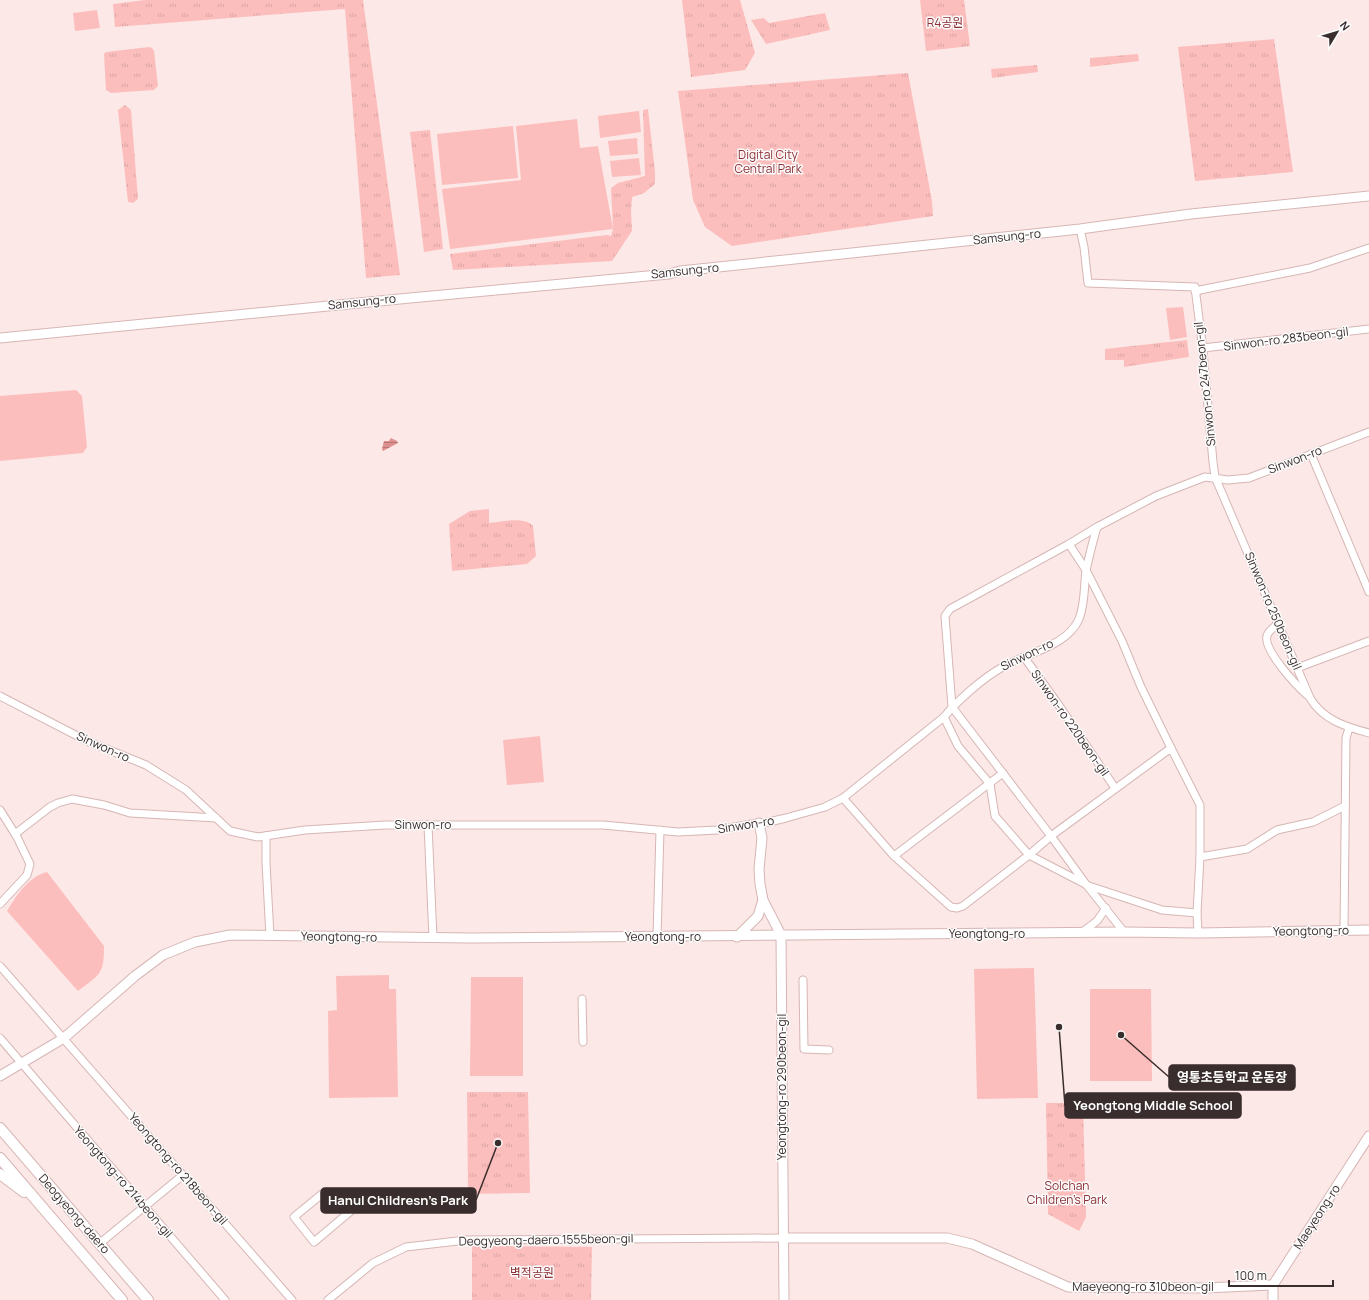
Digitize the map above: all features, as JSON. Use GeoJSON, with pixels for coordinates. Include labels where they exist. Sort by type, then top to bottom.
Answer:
{"type":"FeatureCollection","features":[{"type":"Feature","properties":{"kind":"main road","name":"Deogyeong-daero"},"geometry":{"type":"LineString","coordinates":[[0,1128],[148,1300]]}},
{"type":"Feature","properties":{"kind":"main road","name":"Deogyeong-daero"},"geometry":{"type":"LineString","coordinates":[[0,1158],[122,1300]]}},
{"type":"Feature","properties":{"kind":"main road"},"geometry":{"type":"LineString","coordinates":[[0,1174],[38,1202]]}},
{"type":"Feature","properties":{"kind":"street","name":"Samsung-ro"},"geometry":{"type":"LineString","coordinates":[[0,338],[394,299],[669,274],[680,271],[1080,229],[1191,214],[1369,196]]}},
{"type":"Feature","properties":{"kind":"street"},"geometry":{"type":"LineString","coordinates":[[1080,229],[1084,247],[1088,283],[1195,287],[1195,291],[1310,268],[1369,248]]}},
{"type":"Feature","properties":{"kind":"street","name":"Sinwon-ro 247beon-gil"},"geometry":{"type":"LineString","coordinates":[[1195,291],[1203,348],[1213,462],[1216,477]]}},
{"type":"Feature","properties":{"kind":"street","name":"Sinwon-ro 283beon-gil"},"geometry":{"type":"LineString","coordinates":[[1203,348],[1369,329]]}},
{"type":"Feature","properties":{"kind":"street","name":"Sinwon-ro"},"geometry":{"type":"LineString","coordinates":[[0,696],[87,740],[146,765],[186,790],[230,831],[258,837],[305,830],[370,826],[604,825],[678,832],[717,830],[768,822],[825,807],[843,798],[944,717],[952,707],[992,673],[1058,641],[1071,632],[1075,627],[1081,612],[1086,570],[1097,527],[1167,491],[1205,477],[1216,477],[1228,480],[1249,478],[1369,432]]}},
{"type":"Feature","properties":{"kind":"street"},"geometry":{"type":"LineString","coordinates":[[1311,454],[1369,592]]}},
{"type":"Feature","properties":{"kind":"street","name":"Sinwon-ro 250beon-gil"},"geometry":{"type":"LineString","coordinates":[[1216,477],[1310,698],[1318,709],[1330,719],[1349,728],[1369,733]]}},
{"type":"Feature","properties":{"kind":"street"},"geometry":{"type":"LineString","coordinates":[[1097,527],[947,612],[946,616],[952,707],[1051,836],[1085,883],[1089,886],[1124,932]]}},
{"type":"Feature","properties":{"kind":"street"},"geometry":{"type":"LineString","coordinates":[[1069,544],[1086,570],[1122,641],[1141,687],[1200,805],[1200,857],[1197,913],[1198,933]]}},
{"type":"Feature","properties":{"kind":"street"},"geometry":{"type":"LineString","coordinates":[[1278,624],[1269,632],[1267,637],[1273,656],[1295,684],[1310,698]]}},
{"type":"Feature","properties":{"kind":"street"},"geometry":{"type":"LineString","coordinates":[[1297,668],[1369,641]]}},
{"type":"Feature","properties":{"kind":"street","name":"Sinwon-ro 220beon-gil"},"geometry":{"type":"LineString","coordinates":[[1024,657],[1115,788]]}},
{"type":"Feature","properties":{"kind":"street"},"geometry":{"type":"LineString","coordinates":[[944,717],[958,746],[990,784],[994,816],[1029,856],[1089,886],[1162,910],[1197,913]]}},
{"type":"Feature","properties":{"kind":"street"},"geometry":{"type":"LineString","coordinates":[[1344,931],[1346,738],[1349,728]]}},
{"type":"Feature","properties":{"kind":"street"},"geometry":{"type":"LineString","coordinates":[[843,798],[894,856],[951,907],[957,908],[962,906],[1029,856],[1051,836],[1115,788],[1171,748]]}},
{"type":"Feature","properties":{"kind":"street"},"geometry":{"type":"LineString","coordinates":[[894,856],[1003,774]]}},
{"type":"Feature","properties":{"kind":"street"},"geometry":{"type":"LineString","coordinates":[[15,834],[50,807],[72,799],[130,813],[216,818]]}},
{"type":"Feature","properties":{"kind":"street"},"geometry":{"type":"LineString","coordinates":[[1200,857],[1247,849],[1277,830],[1313,822],[1345,806]]}},
{"type":"Feature","properties":{"kind":"street"},"geometry":{"type":"LineString","coordinates":[[0,810],[15,834],[30,864],[27,875],[0,904]]}},
{"type":"Feature","properties":{"kind":"street"},"geometry":{"type":"LineString","coordinates":[[759,823],[762,838],[759,877],[764,900],[781,935]]}},
{"type":"Feature","properties":{"kind":"street"},"geometry":{"type":"LineString","coordinates":[[428,825],[433,938]]}},
{"type":"Feature","properties":{"kind":"street"},"geometry":{"type":"LineString","coordinates":[[657,937],[660,830]]}},
{"type":"Feature","properties":{"kind":"street"},"geometry":{"type":"LineString","coordinates":[[266,836],[270,936]]}},
{"type":"Feature","properties":{"kind":"street"},"geometry":{"type":"LineString","coordinates":[[737,937],[758,916],[764,900]]}},
{"type":"Feature","properties":{"kind":"street"},"geometry":{"type":"LineString","coordinates":[[1081,933],[1097,921],[1106,908]]}},
{"type":"Feature","properties":{"kind":"street","name":"Yeongtong-ro"},"geometry":{"type":"LineString","coordinates":[[0,1076],[64,1038],[135,976],[163,955],[195,942],[230,935],[433,938],[737,937],[781,935],[1124,932],[1198,933],[1369,930]]}},
{"type":"Feature","properties":{"kind":"street","name":"Yeongtong-ro 290beon-gil"},"geometry":{"type":"LineString","coordinates":[[781,935],[782,1238],[784,1300]]}},
{"type":"Feature","properties":{"kind":"street","name":"Yeongtong-ro 218beon-gil"},"geometry":{"type":"LineString","coordinates":[[0,966],[292,1300]]}},
{"type":"Feature","properties":{"kind":"street"},"geometry":{"type":"LineString","coordinates":[[803,980],[804,1049],[829,1050]]}},
{"type":"Feature","properties":{"kind":"street"},"geometry":{"type":"LineString","coordinates":[[582,999],[583,1042]]}},
{"type":"Feature","properties":{"kind":"street","name":"Yeongtong-ro 214beon-gil"},"geometry":{"type":"LineString","coordinates":[[0,1038],[225,1300]]}},
{"type":"Feature","properties":{"kind":"street"},"geometry":{"type":"LineString","coordinates":[[1216,1100],[1224,1100]]}},
{"type":"Feature","properties":{"kind":"street","name":"Maeyeong-ro"},"geometry":{"type":"LineString","coordinates":[[1273,1285],[1369,1136]]}},
{"type":"Feature","properties":{"kind":"street"},"geometry":{"type":"LineString","coordinates":[[99,1244],[183,1175]]}},
{"type":"Feature","properties":{"kind":"street"},"geometry":{"type":"LineString","coordinates":[[322,1194],[294,1217],[314,1242],[352,1210]]}},
{"type":"Feature","properties":{"kind":"street","name":"Maeyeong-ro 310beon-gil"},"geometry":{"type":"LineString","coordinates":[[782,1238],[947,1238],[972,1244],[1068,1287],[1204,1288],[1273,1285]]}},
{"type":"Feature","properties":{"kind":"street","name":"Deogyeong-daero 1555beon-gil"},"geometry":{"type":"LineString","coordinates":[[328,1300],[373,1263],[406,1247],[466,1240],[782,1238]]}},
{"type":"Feature","properties":{"kind":"street"},"geometry":{"type":"LineString","coordinates":[[1273,1285],[1273,1300]]}},
{"type":"Feature","properties":{"kind":"green space"},"geometry":{"type":"Polygon","coordinates":[[[145,0],[363,0],[400,275],[366,278],[345,9],[115,27],[113,4],[145,0]]]}},
{"type":"Feature","properties":{"kind":"green space"},"geometry":{"type":"Polygon","coordinates":[[[682,0],[740,0],[755,53],[745,70],[691,77],[682,0]]]}},
{"type":"Feature","properties":{"kind":"green space","name":"R4공원"},"geometry":{"type":"Polygon","coordinates":[[[920,0],[964,0],[970,46],[926,51],[920,0]]]}},
{"type":"Feature","properties":{"kind":"green space"},"geometry":{"type":"Polygon","coordinates":[[[97,10],[100,28],[75,31],[73,13],[97,10]]]}},
{"type":"Feature","properties":{"kind":"green space"},"geometry":{"type":"Polygon","coordinates":[[[825,13],[830,30],[766,44],[751,20],[764,18],[769,23],[825,13]]]}},
{"type":"Feature","properties":{"kind":"green space"},"geometry":{"type":"Polygon","coordinates":[[[1274,39],[1293,172],[1195,181],[1178,47],[1274,39]]]}},
{"type":"Feature","properties":{"kind":"green space"},"geometry":{"type":"Polygon","coordinates":[[[149,47],[154,51],[158,86],[154,90],[111,93],[106,90],[104,54],[106,52],[149,47]]]}},
{"type":"Feature","properties":{"kind":"green space"},"geometry":{"type":"Polygon","coordinates":[[[1138,54],[1139,61],[1090,67],[1090,58],[1138,54]]]}},
{"type":"Feature","properties":{"kind":"green space"},"geometry":{"type":"Polygon","coordinates":[[[1037,65],[1038,72],[992,78],[991,69],[1037,65]]]}},
{"type":"Feature","properties":{"kind":"green space","name":"Digital City Central Park"},"geometry":{"type":"Polygon","coordinates":[[[908,73],[932,201],[933,216],[732,246],[705,227],[693,200],[678,91],[908,73]]]}},
{"type":"Feature","properties":{"kind":"green space"},"geometry":{"type":"Polygon","coordinates":[[[125,105],[131,110],[138,199],[133,203],[128,202],[118,110],[125,105]]]}},
{"type":"Feature","properties":{"kind":"green space"},"geometry":{"type":"Polygon","coordinates":[[[648,109],[655,184],[644,193],[632,197],[632,231],[612,261],[453,270],[450,254],[607,235],[611,236],[613,229],[611,188],[618,183],[645,176],[643,110],[648,109]]]}},
{"type":"Feature","properties":{"kind":"green space"},"geometry":{"type":"Polygon","coordinates":[[[639,111],[641,132],[600,138],[598,116],[639,111]]]}},
{"type":"Feature","properties":{"kind":"green space"},"geometry":{"type":"Polygon","coordinates":[[[577,119],[580,148],[598,146],[613,229],[450,249],[442,189],[521,180],[516,126],[577,119]]]}},
{"type":"Feature","properties":{"kind":"green space"},"geometry":{"type":"Polygon","coordinates":[[[513,126],[518,178],[442,185],[437,134],[513,126]]]}},
{"type":"Feature","properties":{"kind":"green space"},"geometry":{"type":"Polygon","coordinates":[[[430,130],[443,249],[424,252],[410,132],[430,130]]]}},
{"type":"Feature","properties":{"kind":"green space"},"geometry":{"type":"Polygon","coordinates":[[[637,138],[638,154],[610,156],[608,141],[637,138]]]}},
{"type":"Feature","properties":{"kind":"green space"},"geometry":{"type":"Polygon","coordinates":[[[639,158],[641,175],[612,177],[610,161],[639,158]]]}},
{"type":"Feature","properties":{"kind":"green space"},"geometry":{"type":"Polygon","coordinates":[[[1183,307],[1187,337],[1170,340],[1166,308],[1183,307]]]}},
{"type":"Feature","properties":{"kind":"green space"},"geometry":{"type":"Polygon","coordinates":[[[1187,340],[1189,357],[1124,367],[1124,360],[1105,360],[1105,349],[1187,340]]]}},
{"type":"Feature","properties":{"kind":"green space"},"geometry":{"type":"Polygon","coordinates":[[[76,390],[82,396],[87,447],[83,453],[0,461],[0,396],[76,390]]]}},
{"type":"Feature","properties":{"kind":"green space"},"geometry":{"type":"Polygon","coordinates":[[[489,509],[489,523],[519,520],[533,526],[536,556],[527,564],[452,571],[449,524],[470,511],[489,509]]]}},
{"type":"Feature","properties":{"kind":"green space"},"geometry":{"type":"Polygon","coordinates":[[[540,736],[544,782],[507,785],[503,740],[540,736]]]}},
{"type":"Feature","properties":{"kind":"green space"},"geometry":{"type":"Polygon","coordinates":[[[47,872],[104,946],[102,968],[96,977],[78,991],[7,911],[19,893],[29,882],[40,874],[47,872]]]}},
{"type":"Feature","properties":{"kind":"green space"},"geometry":{"type":"Polygon","coordinates":[[[1034,968],[1038,1098],[977,1099],[974,969],[1034,968]]]}},
{"type":"Feature","properties":{"kind":"green space"},"geometry":{"type":"Polygon","coordinates":[[[389,975],[389,989],[396,989],[398,1097],[329,1098],[328,1011],[337,1010],[336,976],[389,975]]]}},
{"type":"Feature","properties":{"kind":"green space"},"geometry":{"type":"Polygon","coordinates":[[[471,977],[523,977],[523,1076],[470,1076],[471,977]]]}},
{"type":"Feature","properties":{"kind":"green space"},"geometry":{"type":"Polygon","coordinates":[[[1090,989],[1151,989],[1152,1081],[1090,1081],[1090,989]]]}},
{"type":"Feature","properties":{"kind":"green space"},"geometry":{"type":"Polygon","coordinates":[[[467,1092],[528,1092],[530,1193],[468,1194],[467,1092]]]}},
{"type":"Feature","properties":{"kind":"green space","name":"Solchan Children's Park"},"geometry":{"type":"Polygon","coordinates":[[[1046,1103],[1083,1103],[1086,1217],[1079,1231],[1048,1214],[1046,1103]]]}},
{"type":"Feature","properties":{"kind":"green space","name":"벽적공원"},"geometry":{"type":"Polygon","coordinates":[[[472,1246],[592,1247],[591,1300],[472,1300],[472,1246]]]}},
{"type":"Feature","properties":{"kind":"shaded area"},"geometry":{"type":"Polygon","coordinates":[[[391,438],[398,443],[383,451],[384,441],[389,441],[391,438]]]}},
{"type":"Feature","properties":{"kind":"place","name":"Yeongtong Middle School"},"geometry":{"type":"Point","coordinates":[1059,1027]}},
{"type":"Feature","properties":{"kind":"place","name":"영통초등학교 운동장"},"geometry":{"type":"Point","coordinates":[1121,1035]}},
{"type":"Feature","properties":{"kind":"place","name":"Hanul Childresn's Park"},"geometry":{"type":"Point","coordinates":[498,1143]}}]}
